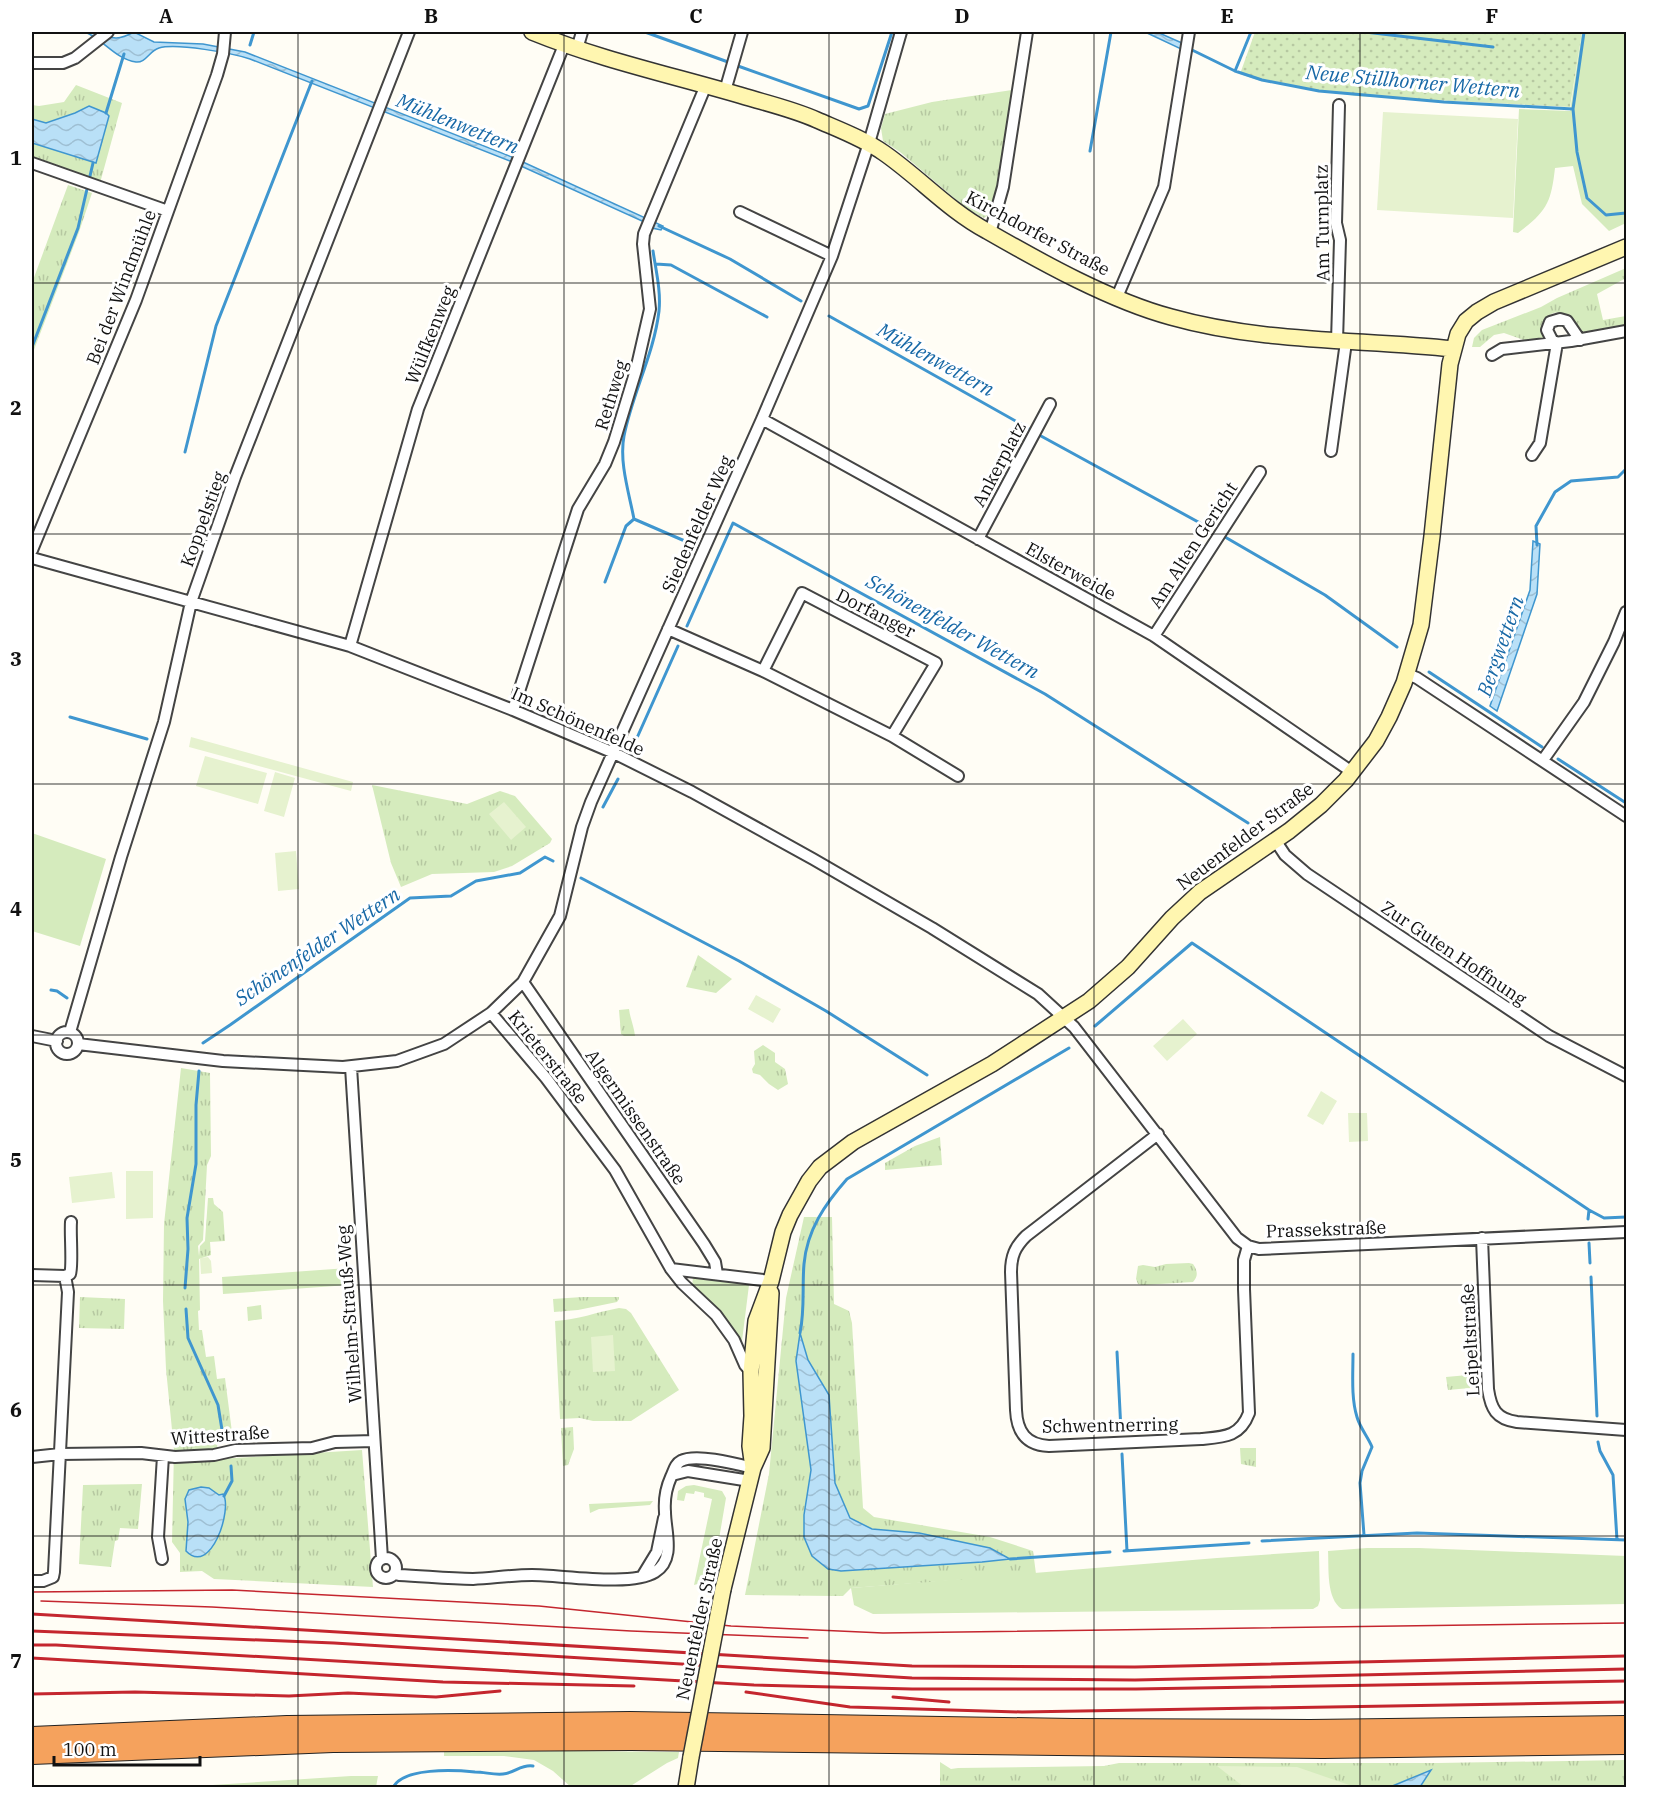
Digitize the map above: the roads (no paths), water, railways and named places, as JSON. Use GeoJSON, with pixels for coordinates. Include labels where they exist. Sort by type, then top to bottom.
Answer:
{"type":"FeatureCollection","features":[{"type":"Feature","properties":{"kind":"highway"},"geometry":{"type":"LineString","coordinates":[[32,1737],[287,1726],[630,1722],[1310,1730],[1626,1726]]}},
{"type":"Feature","properties":{"kind":"highway"},"geometry":{"type":"LineString","coordinates":[[32,1754],[333,1742],[631,1740],[1323,1748],[1626,1744]]}},
{"type":"Feature","properties":{"kind":"main road","name":"Kirchdorfer Straße"},"geometry":{"type":"LineString","coordinates":[[532,32],[571,47],[801,114],[869,143],[907,170],[955,212],[990,233],[1143,309],[1208,326],[1342,341],[1453,349]]}},
{"type":"Feature","properties":{"kind":"main road","name":"Neuenfelder Straße"},"geometry":{"type":"LineString","coordinates":[[752,1474],[751,1372],[756,1321],[771,1281],[783,1232],[809,1181],[820,1167],[853,1142],[992,1064],[1089,1001],[1116,979],[1172,918],[1200,892],[1316,809],[1352,772],[1383,729],[1395,705],[1407,674],[1424,609],[1453,349],[1458,334],[1466,321],[1494,302],[1626,247]]}},
{"type":"Feature","properties":{"kind":"main road","name":"Neuenfelder Straße"},"geometry":{"type":"LineString","coordinates":[[685,1784],[723,1589],[752,1474],[762,1448],[771,1324],[771,1281]]}},
{"type":"Feature","properties":{"kind":"street"},"geometry":{"type":"LineString","coordinates":[[32,63],[63,63],[75,58],[108,32]]}},
{"type":"Feature","properties":{"kind":"street","name":"Bei der Windmühle"},"geometry":{"type":"LineString","coordinates":[[32,550],[136,300],[224,49],[225,32]]}},
{"type":"Feature","properties":{"kind":"street","name":"Koppelstieg"},"geometry":{"type":"LineString","coordinates":[[70,1032],[118,867],[164,722],[191,602],[235,477],[410,32]]}},
{"type":"Feature","properties":{"kind":"street","name":"Wülfkenweg"},"geometry":{"type":"LineString","coordinates":[[350,646],[418,409],[517,162],[571,47],[582,32]]}},
{"type":"Feature","properties":{"kind":"street"},"geometry":{"type":"LineString","coordinates":[[725,91],[742,32]]}},
{"type":"Feature","properties":{"kind":"street","name":"Siedenfelder Weg"},"geometry":{"type":"LineString","coordinates":[[491,1013],[523,982],[560,916],[582,827],[832,256],[869,143],[901,32]]}},
{"type":"Feature","properties":{"kind":"street"},"geometry":{"type":"LineString","coordinates":[[990,233],[1003,187],[1026,32]]}},
{"type":"Feature","properties":{"kind":"street"},"geometry":{"type":"LineString","coordinates":[[1117,297],[1164,187],[1185,49],[1190,32]]}},
{"type":"Feature","properties":{"kind":"street","name":"Rethweg"},"geometry":{"type":"LineString","coordinates":[[513,710],[579,509],[614,442],[636,370],[650,309],[643,244],[648,223],[706,85]]}},
{"type":"Feature","properties":{"kind":"street","name":"Am Turnplatz"},"geometry":{"type":"LineString","coordinates":[[1331,451],[1342,341],[1340,240],[1336,223],[1339,105]]}},
{"type":"Feature","properties":{"kind":"street"},"geometry":{"type":"LineString","coordinates":[[32,163],[168,211]]}},
{"type":"Feature","properties":{"kind":"street"},"geometry":{"type":"LineString","coordinates":[[740,212],[832,256]]}},
{"type":"Feature","properties":{"kind":"street"},"geometry":{"type":"LineString","coordinates":[[1557,343],[1552,340],[1547,330],[1550,322],[1556,319],[1567,321],[1580,340]]}},
{"type":"Feature","properties":{"kind":"street"},"geometry":{"type":"LineString","coordinates":[[1492,355],[1502,349],[1580,340],[1626,331]]}},
{"type":"Feature","properties":{"kind":"street"},"geometry":{"type":"LineString","coordinates":[[1532,455],[1540,443],[1557,343]]}},
{"type":"Feature","properties":{"kind":"street","name":"Ankerplatz"},"geometry":{"type":"LineString","coordinates":[[978,538],[1050,404]]}},
{"type":"Feature","properties":{"kind":"street","name":"Elsterweide"},"geometry":{"type":"LineString","coordinates":[[762,419],[1154,636],[1352,772]]}},
{"type":"Feature","properties":{"kind":"street","name":"Am Alten Gericht"},"geometry":{"type":"LineString","coordinates":[[1154,636],[1260,472]]}},
{"type":"Feature","properties":{"kind":"street","name":"Im Schönenfelde"},"geometry":{"type":"LineString","coordinates":[[32,558],[350,646],[513,710],[614,753],[692,792],[932,928],[1038,994],[1065,1017]]}},
{"type":"Feature","properties":{"kind":"street","name":"Dorfanger"},"geometry":{"type":"LineString","coordinates":[[763,671],[802,593],[936,663],[892,736]]}},
{"type":"Feature","properties":{"kind":"street"},"geometry":{"type":"LineString","coordinates":[[1543,760],[1584,702],[1614,642],[1626,612]]}},
{"type":"Feature","properties":{"kind":"street"},"geometry":{"type":"LineString","coordinates":[[668,629],[763,671],[892,736],[958,776]]}},
{"type":"Feature","properties":{"kind":"street"},"geometry":{"type":"LineString","coordinates":[[1407,674],[1417,678],[1626,816]]}},
{"type":"Feature","properties":{"kind":"street","name":"Zur Guten Hoffnung"},"geometry":{"type":"LineString","coordinates":[[1275,840],[1292,862],[1326,887],[1549,1036],[1626,1076]]}},
{"type":"Feature","properties":{"kind":"street","name":"Algermissenstraße"},"geometry":{"type":"LineString","coordinates":[[523,982],[704,1244],[715,1262],[717,1274]]}},
{"type":"Feature","properties":{"kind":"street","name":"Krieterstraße"},"geometry":{"type":"LineString","coordinates":[[32,1036],[57,1041],[58,1049],[68,1054],[75,1051],[78,1044],[251,1063],[351,1067],[397,1061],[430,1050],[456,1037],[491,1013],[510,1033],[615,1170],[671,1269],[682,1283],[716,1315],[734,1340],[745,1365],[751,1372]]}},
{"type":"Feature","properties":{"kind":"street","name":"Prassekstraße"},"geometry":{"type":"LineString","coordinates":[[1065,1017],[1237,1238],[1248,1246],[1259,1249],[1626,1232]]}},
{"type":"Feature","properties":{"kind":"street"},"geometry":{"type":"LineString","coordinates":[[57,1041],[63,1033],[70,1032],[76,1036],[78,1044]]}},
{"type":"Feature","properties":{"kind":"street","name":"Wilhelm-Strauß-Weg"},"geometry":{"type":"LineString","coordinates":[[351,1067],[382,1559],[394,1561],[395,1573],[472,1579],[532,1575],[626,1579],[643,1575],[657,1552],[665,1514],[666,1489],[672,1474],[688,1471],[752,1474]]}},
{"type":"Feature","properties":{"kind":"street","name":"Schwentnerring"},"geometry":{"type":"LineString","coordinates":[[1158,1134],[1026,1236],[1014,1250],[1011,1260],[1017,1423],[1027,1439],[1037,1445],[1045,1446],[1227,1437],[1245,1425],[1249,1413],[1244,1289],[1244,1260],[1248,1246]]}},
{"type":"Feature","properties":{"kind":"street"},"geometry":{"type":"LineString","coordinates":[[32,1275],[65,1276],[70,1274],[72,1269],[70,1222]]}},
{"type":"Feature","properties":{"kind":"street","name":"Leipeltstraße"},"geometry":{"type":"LineString","coordinates":[[1482,1238],[1488,1389],[1490,1403],[1497,1414],[1506,1420],[1517,1422],[1626,1430]]}},
{"type":"Feature","properties":{"kind":"street"},"geometry":{"type":"LineString","coordinates":[[671,1269],[771,1281]]}},
{"type":"Feature","properties":{"kind":"street"},"geometry":{"type":"LineString","coordinates":[[32,1581],[43,1581],[53,1577],[68,1292],[65,1276]]}},
{"type":"Feature","properties":{"kind":"street","name":"Wittestraße"},"geometry":{"type":"LineString","coordinates":[[32,1457],[60,1454],[141,1453],[164,1456],[214,1455],[236,1450],[312,1448],[335,1442],[374,1441]]}},
{"type":"Feature","properties":{"kind":"street"},"geometry":{"type":"LineString","coordinates":[[162,1559],[158,1537],[164,1456]]}},
{"type":"Feature","properties":{"kind":"water"},"geometry":{"type":"Polygon","coordinates":[[[85,32],[119,38],[134,32],[154,42],[203,44],[245,52],[512,157],[663,226],[661,230],[652,228],[651,225],[510,161],[250,59],[204,49],[167,47],[159,48],[142,61],[136,62],[115,53],[85,32]]]}},
{"type":"Feature","properties":{"kind":"water"},"geometry":{"type":"Polygon","coordinates":[[[1145,32],[1157,32],[1182,43],[1181,49],[1145,32]]]}},
{"type":"Feature","properties":{"kind":"water"},"geometry":{"type":"Polygon","coordinates":[[[89,106],[109,116],[96,163],[32,143],[32,119],[46,123],[89,106]]]}},
{"type":"Feature","properties":{"kind":"water"},"geometry":{"type":"Polygon","coordinates":[[[1533,541],[1540,544],[1537,594],[1497,711],[1490,706],[1530,590],[1533,541]]]}},
{"type":"Feature","properties":{"kind":"water"},"geometry":{"type":"Polygon","coordinates":[[[800,1333],[808,1360],[829,1395],[835,1483],[850,1518],[872,1529],[919,1533],[990,1548],[1010,1559],[841,1571],[828,1569],[812,1556],[804,1537],[804,1515],[811,1470],[796,1361],[800,1333]]]}},
{"type":"Feature","properties":{"kind":"water"},"geometry":{"type":"Polygon","coordinates":[[[209,1488],[219,1495],[223,1494],[225,1512],[218,1538],[204,1555],[195,1557],[186,1551],[188,1522],[185,1499],[189,1490],[209,1488]]]}},
{"type":"Feature","properties":{"kind":"water"},"geometry":{"type":"Polygon","coordinates":[[[1431,1770],[1420,1787],[1390,1787],[1431,1770]]]}},
{"type":"Feature","properties":{"kind":"waterway"},"geometry":{"type":"LineString","coordinates":[[250,45],[254,32]]}},
{"type":"Feature","properties":{"kind":"waterway"},"geometry":{"type":"LineString","coordinates":[[645,32],[728,62]]}},
{"type":"Feature","properties":{"kind":"waterway"},"geometry":{"type":"LineString","coordinates":[[738,66],[859,109],[868,106],[892,32]]}},
{"type":"Feature","properties":{"kind":"waterway"},"geometry":{"type":"LineString","coordinates":[[1090,151],[1111,32]]}},
{"type":"Feature","properties":{"kind":"waterway"},"geometry":{"type":"LineString","coordinates":[[1235,71],[1251,32]]}},
{"type":"Feature","properties":{"kind":"waterway"},"geometry":{"type":"LineString","coordinates":[[1365,32],[1493,47]]}},
{"type":"Feature","properties":{"kind":"waterway"},"geometry":{"type":"LineString","coordinates":[[1584,32],[1573,109],[1577,152],[1587,198],[1606,215],[1626,213]]}},
{"type":"Feature","properties":{"kind":"waterway","name":"Neue Stillhorner Wettern"},"geometry":{"type":"LineString","coordinates":[[1188,48],[1235,71],[1262,80],[1319,91],[1444,102],[1573,109]]}},
{"type":"Feature","properties":{"kind":"waterway"},"geometry":{"type":"LineString","coordinates":[[106,113],[124,54]]}},
{"type":"Feature","properties":{"kind":"waterway"},"geometry":{"type":"LineString","coordinates":[[185,452],[216,326],[312,81]]}},
{"type":"Feature","properties":{"kind":"waterway"},"geometry":{"type":"LineString","coordinates":[[32,347],[78,228],[93,163]]}},
{"type":"Feature","properties":{"kind":"waterway","name":"Mühlenwettern"},"geometry":{"type":"LineString","coordinates":[[659,226],[730,259],[801,301]]}},
{"type":"Feature","properties":{"kind":"waterway","name":"Schönenfelder Wettern"},"geometry":{"type":"LineString","coordinates":[[605,582],[626,526],[634,519],[625,478],[623,446],[628,420],[653,343],[659,311],[659,288],[653,251]]}},
{"type":"Feature","properties":{"kind":"waterway"},"geometry":{"type":"LineString","coordinates":[[656,264],[671,265],[767,317]]}},
{"type":"Feature","properties":{"kind":"waterway","name":"Mühlenwettern"},"geometry":{"type":"LineString","coordinates":[[829,316],[1028,428]]}},
{"type":"Feature","properties":{"kind":"waterway","name":"Mühlenwettern"},"geometry":{"type":"LineString","coordinates":[[1041,436],[1211,529]]}},
{"type":"Feature","properties":{"kind":"waterway","name":"Bergwettern"},"geometry":{"type":"LineString","coordinates":[[1537,545],[1536,526],[1555,492],[1571,481],[1618,477],[1626,469]]}},
{"type":"Feature","properties":{"kind":"waterway"},"geometry":{"type":"LineString","coordinates":[[634,519],[694,545]]}},
{"type":"Feature","properties":{"kind":"waterway","name":"Schönenfelder Wettern"},"geometry":{"type":"LineString","coordinates":[[687,626],[733,523],[1045,694],[1248,823]]}},
{"type":"Feature","properties":{"kind":"waterway","name":"Mühlenwettern"},"geometry":{"type":"LineString","coordinates":[[1225,537],[1325,595],[1397,647]]}},
{"type":"Feature","properties":{"kind":"waterway","name":"Schönenfelder Wettern"},"geometry":{"type":"LineString","coordinates":[[632,749],[678,646]]}},
{"type":"Feature","properties":{"kind":"waterway","name":"Mühlenwettern"},"geometry":{"type":"LineString","coordinates":[[1429,672],[1542,747]]}},
{"type":"Feature","properties":{"kind":"waterway"},"geometry":{"type":"LineString","coordinates":[[70,717],[147,739]]}},
{"type":"Feature","properties":{"kind":"waterway","name":"Mühlenwettern"},"geometry":{"type":"LineString","coordinates":[[1558,759],[1626,803]]}},
{"type":"Feature","properties":{"kind":"waterway","name":"Schönenfelder Wettern"},"geometry":{"type":"LineString","coordinates":[[603,807],[618,779]]}},
{"type":"Feature","properties":{"kind":"waterway","name":"Schönenfelder Wettern"},"geometry":{"type":"LineString","coordinates":[[203,1043],[410,898],[451,896],[476,881],[520,873],[545,857],[553,861]]}},
{"type":"Feature","properties":{"kind":"waterway"},"geometry":{"type":"LineString","coordinates":[[581,878],[739,961],[826,1011],[927,1075]]}},
{"type":"Feature","properties":{"kind":"waterway"},"geometry":{"type":"LineString","coordinates":[[1095,1026],[1192,943],[1589,1210],[1604,1218],[1626,1217]]}},
{"type":"Feature","properties":{"kind":"waterway"},"geometry":{"type":"LineString","coordinates":[[51,990],[67,998]]}},
{"type":"Feature","properties":{"kind":"waterway"},"geometry":{"type":"LineString","coordinates":[[800,1333],[804,1264],[809,1240],[818,1218],[847,1179],[1069,1048]]}},
{"type":"Feature","properties":{"kind":"waterway","name":"Schönenfelder Wettern"},"geometry":{"type":"LineString","coordinates":[[185,1288],[188,1249],[187,1218],[196,1164],[196,1105],[199,1071]]}},
{"type":"Feature","properties":{"kind":"waterway"},"geometry":{"type":"LineString","coordinates":[[1588,1219],[1589,1210]]}},
{"type":"Feature","properties":{"kind":"waterway"},"geometry":{"type":"LineString","coordinates":[[1589,1243],[1590,1263]]}},
{"type":"Feature","properties":{"kind":"waterway"},"geometry":{"type":"LineString","coordinates":[[1591,1277],[1597,1416]]}},
{"type":"Feature","properties":{"kind":"waterway","name":"Schönenfelder Wettern"},"geometry":{"type":"LineString","coordinates":[[186,1309],[188,1338],[218,1405],[223,1436]]}},
{"type":"Feature","properties":{"kind":"waterway"},"geometry":{"type":"LineString","coordinates":[[1117,1352],[1121,1431]]}},
{"type":"Feature","properties":{"kind":"waterway"},"geometry":{"type":"LineString","coordinates":[[1353,1354],[1355,1410],[1372,1447],[1362,1471],[1360,1483],[1364,1535]]}},
{"type":"Feature","properties":{"kind":"waterway"},"geometry":{"type":"LineString","coordinates":[[1598,1442],[1600,1451],[1613,1475],[1617,1540]]}},
{"type":"Feature","properties":{"kind":"waterway"},"geometry":{"type":"LineString","coordinates":[[1122,1454],[1127,1551]]}},
{"type":"Feature","properties":{"kind":"waterway","name":"Schönenfelder Wettern"},"geometry":{"type":"LineString","coordinates":[[224,1496],[232,1481],[231,1466]]}},
{"type":"Feature","properties":{"kind":"waterway"},"geometry":{"type":"LineString","coordinates":[[1262,1541],[1417,1533],[1626,1540]]}},
{"type":"Feature","properties":{"kind":"waterway"},"geometry":{"type":"LineString","coordinates":[[1124,1551],[1249,1543]]}},
{"type":"Feature","properties":{"kind":"waterway"},"geometry":{"type":"LineString","coordinates":[[1010,1559],[1110,1552]]}},
{"type":"Feature","properties":{"kind":"waterway"},"geometry":{"type":"LineString","coordinates":[[393,1788],[398,1781],[407,1776],[430,1771],[503,1774],[525,1766],[533,1766]]}},
{"type":"Feature","properties":{"kind":"tram line"},"geometry":{"type":"LineString","coordinates":[[32,1592],[232,1590],[539,1606],[731,1626],[883,1633],[1626,1623]]}},
{"type":"Feature","properties":{"kind":"tram line"},"geometry":{"type":"LineString","coordinates":[[41,1601],[212,1607],[631,1631],[808,1638]]}},
{"type":"Feature","properties":{"kind":"railway"},"geometry":{"type":"LineString","coordinates":[[32,1614],[912,1666],[1135,1667],[1626,1656]]}},
{"type":"Feature","properties":{"kind":"railway"},"geometry":{"type":"LineString","coordinates":[[32,1631],[334,1643],[912,1678],[1135,1680],[1626,1669]]}},
{"type":"Feature","properties":{"kind":"railway"},"geometry":{"type":"LineString","coordinates":[[32,1645],[754,1685],[912,1689],[1136,1689],[1626,1681]]}},
{"type":"Feature","properties":{"kind":"railway"},"geometry":{"type":"LineString","coordinates":[[32,1658],[443,1682],[634,1686]]}},
{"type":"Feature","properties":{"kind":"railway"},"geometry":{"type":"LineString","coordinates":[[32,1694],[135,1692],[289,1696],[348,1693],[436,1697],[500,1691]]}},
{"type":"Feature","properties":{"kind":"railway"},"geometry":{"type":"LineString","coordinates":[[746,1692],[850,1707],[1022,1712],[1626,1702]]}},
{"type":"Feature","properties":{"kind":"railway"},"geometry":{"type":"LineString","coordinates":[[893,1697],[949,1702]]}}]}
